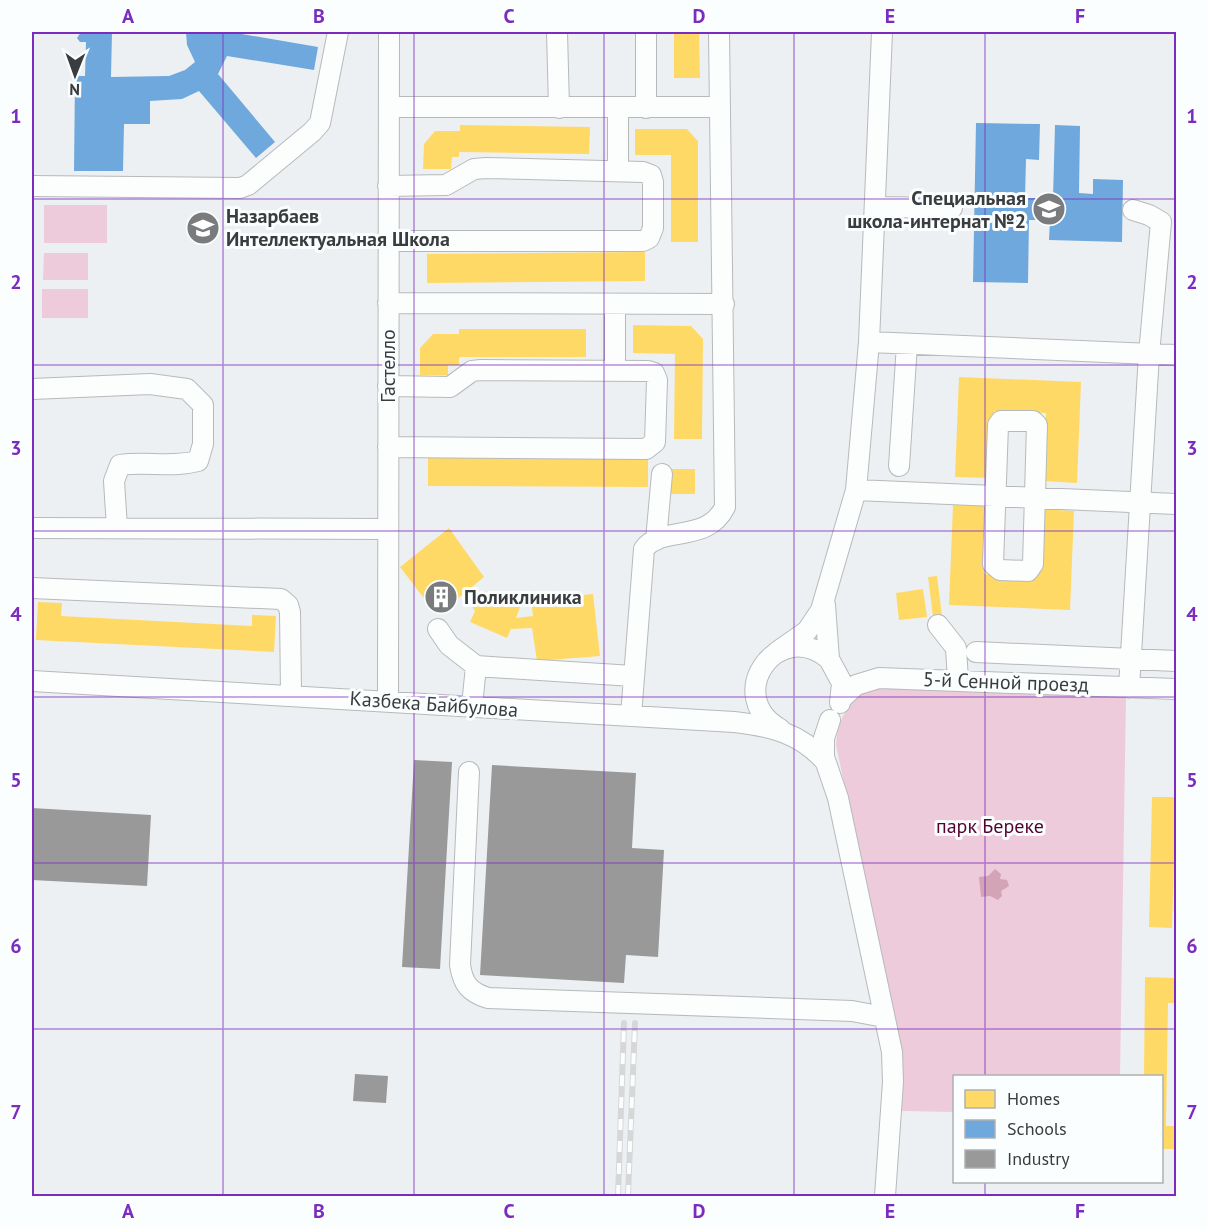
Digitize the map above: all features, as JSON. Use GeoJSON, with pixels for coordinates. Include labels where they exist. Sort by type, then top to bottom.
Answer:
{"type":"FeatureCollection","features":[{"type":"Feature","properties":{"kind":"street"},"geometry":{"type":"LineString","coordinates":[[32,186],[245,187],[320,123],[338,32]]}},
{"type":"Feature","properties":{"kind":"street","name":"Гастелло"},"geometry":{"type":"LineString","coordinates":[[388,701],[389,32]]}},
{"type":"Feature","properties":{"kind":"street"},"geometry":{"type":"LineString","coordinates":[[557,32],[559,108]]}},
{"type":"Feature","properties":{"kind":"street"},"geometry":{"type":"LineString","coordinates":[[646,32],[646,108]]}},
{"type":"Feature","properties":{"kind":"street"},"geometry":{"type":"LineString","coordinates":[[631,716],[644,549],[656,540],[702,529],[721,516],[725,507],[719,32]]}},
{"type":"Feature","properties":{"kind":"street"},"geometry":{"type":"LineString","coordinates":[[727,722],[745,709],[763,666],[777,652],[807,631],[818,616],[856,490],[869,342],[877,207],[882,32]]}},
{"type":"Feature","properties":{"kind":"street"},"geometry":{"type":"LineString","coordinates":[[389,107],[720,108]]}},
{"type":"Feature","properties":{"kind":"street"},"geometry":{"type":"LineString","coordinates":[[618,107],[618,171]]}},
{"type":"Feature","properties":{"kind":"street"},"geometry":{"type":"LineString","coordinates":[[388,186],[446,185],[480,168],[643,172],[652,178],[653,228],[649,238],[643,241],[388,241]]}},
{"type":"Feature","properties":{"kind":"street"},"geometry":{"type":"LineString","coordinates":[[877,207],[952,208]]}},
{"type":"Feature","properties":{"kind":"street"},"geometry":{"type":"LineString","coordinates":[[1130,688],[1149,354],[1161,222],[1133,210]]}},
{"type":"Feature","properties":{"kind":"street"},"geometry":{"type":"LineString","coordinates":[[388,303],[724,304]]}},
{"type":"Feature","properties":{"kind":"street"},"geometry":{"type":"LineString","coordinates":[[615,304],[615,371]]}},
{"type":"Feature","properties":{"kind":"street"},"geometry":{"type":"LineString","coordinates":[[869,342],[1176,355]]}},
{"type":"Feature","properties":{"kind":"street"},"geometry":{"type":"LineString","coordinates":[[899,466],[908,344]]}},
{"type":"Feature","properties":{"kind":"street"},"geometry":{"type":"LineString","coordinates":[[388,386],[450,387],[477,370],[648,371],[656,376],[656,438],[650,448],[388,447]]}},
{"type":"Feature","properties":{"kind":"street"},"geometry":{"type":"LineString","coordinates":[[32,389],[150,384],[187,389],[203,405],[203,444],[198,461],[181,466],[142,462],[120,465],[114,481],[117,528]]}},
{"type":"Feature","properties":{"kind":"street"},"geometry":{"type":"LineString","coordinates":[[1003,421],[1033,422],[1038,427],[1031,570],[999,570],[993,564],[995,497],[998,423],[1003,421]]}},
{"type":"Feature","properties":{"kind":"street"},"geometry":{"type":"LineString","coordinates":[[656,540],[662,474]]}},
{"type":"Feature","properties":{"kind":"street"},"geometry":{"type":"LineString","coordinates":[[856,490],[1176,504]]}},
{"type":"Feature","properties":{"kind":"street"},"geometry":{"type":"LineString","coordinates":[[32,528],[388,529]]}},
{"type":"Feature","properties":{"kind":"street"},"geometry":{"type":"LineString","coordinates":[[32,588],[280,599],[288,605],[290,612],[291,694]]}},
{"type":"Feature","properties":{"kind":"street"},"geometry":{"type":"LineString","coordinates":[[825,599],[833,664],[842,683],[842,698],[830,720],[823,743],[825,761],[838,798],[892,1052],[893,1083],[885,1197]]}},
{"type":"Feature","properties":{"kind":"street"},"geometry":{"type":"LineString","coordinates":[[938,625],[956,648],[958,680]]}},
{"type":"Feature","properties":{"kind":"street"},"geometry":{"type":"LineString","coordinates":[[438,629],[449,645],[476,666],[633,676]]}},
{"type":"Feature","properties":{"kind":"street"},"geometry":{"type":"LineString","coordinates":[[777,652],[791,647],[805,647],[818,651],[849,674],[879,678]]}},
{"type":"Feature","properties":{"kind":"street"},"geometry":{"type":"LineString","coordinates":[[976,652],[1176,661]]}},
{"type":"Feature","properties":{"kind":"street"},"geometry":{"type":"LineString","coordinates":[[472,706],[476,666]]}},
{"type":"Feature","properties":{"kind":"street","name":"5-й Сенной проезд"},"geometry":{"type":"LineString","coordinates":[[842,698],[856,684],[879,678],[1176,689]]}},
{"type":"Feature","properties":{"kind":"street","name":"Казбека Байбулова"},"geometry":{"type":"LineString","coordinates":[[32,681],[291,694],[727,722],[780,729],[809,745],[825,761]]}},
{"type":"Feature","properties":{"kind":"street"},"geometry":{"type":"LineString","coordinates":[[756,684],[760,711],[780,729],[793,733],[806,733],[830,720]]}},
{"type":"Feature","properties":{"kind":"street"},"geometry":{"type":"LineString","coordinates":[[469,772],[460,965],[466,986],[474,994],[488,998],[852,1011],[884,1017]]}},
{"type":"Feature","properties":{"kind":"green space"},"geometry":{"type":"Polygon","coordinates":[[[44,205],[107,205],[107,243],[44,243],[44,205]]]}},
{"type":"Feature","properties":{"kind":"green space"},"geometry":{"type":"Polygon","coordinates":[[[44,253],[88,253],[88,280],[43,280],[44,253]]]}},
{"type":"Feature","properties":{"kind":"green space"},"geometry":{"type":"Polygon","coordinates":[[[42,289],[88,289],[88,318],[42,318],[42,289]]]}},
{"type":"Feature","properties":{"kind":"green space","name":"парк Береке"},"geometry":{"type":"Polygon","coordinates":[[[875,685],[1126,697],[1120,1075],[953,1075],[953,1112],[902,1111],[903,1061],[836,745],[843,717],[859,697],[875,685]]]}},
{"type":"Feature","properties":{"kind":"shaded area"},"geometry":{"type":"Polygon","coordinates":[[[995,869],[1001,874],[1000,879],[1007,880],[1009,886],[1001,891],[1002,896],[998,900],[990,896],[981,897],[979,877],[988,876],[995,869]]]}},
{"type":"Feature","properties":{"kind":"building: Homes"},"geometry":{"type":"Polygon","coordinates":[[[674,32],[699,32],[700,78],[674,78],[674,32]]]}},
{"type":"Feature","properties":{"kind":"building: Homes"},"geometry":{"type":"Polygon","coordinates":[[[460,125],[590,127],[589,154],[459,152],[459,157],[452,157],[451,169],[423,169],[424,144],[435,131],[460,131],[460,125]]]}},
{"type":"Feature","properties":{"kind":"building: Homes"},"geometry":{"type":"Polygon","coordinates":[[[635,129],[687,129],[698,141],[698,242],[671,242],[671,155],[635,155],[635,129]]]}},
{"type":"Feature","properties":{"kind":"building: Homes"},"geometry":{"type":"Polygon","coordinates":[[[645,252],[645,281],[427,283],[427,254],[645,252]]]}},
{"type":"Feature","properties":{"kind":"building: Homes"},"geometry":{"type":"Polygon","coordinates":[[[633,325],[691,326],[703,339],[702,439],[674,439],[675,354],[633,353],[633,325]]]}},
{"type":"Feature","properties":{"kind":"building: Homes"},"geometry":{"type":"Polygon","coordinates":[[[459,329],[586,329],[586,357],[459,357],[459,365],[448,365],[448,375],[420,375],[420,348],[433,334],[459,334],[459,329]]]}},
{"type":"Feature","properties":{"kind":"building: Homes"},"geometry":{"type":"Polygon","coordinates":[[[959,377],[1081,382],[1077,483],[1043,481],[1046,413],[994,411],[991,478],[955,477],[959,377]]]}},
{"type":"Feature","properties":{"kind":"building: Homes"},"geometry":{"type":"Polygon","coordinates":[[[428,458],[648,459],[648,487],[428,486],[428,458]]]}},
{"type":"Feature","properties":{"kind":"building: Homes"},"geometry":{"type":"Polygon","coordinates":[[[671,469],[695,469],[695,494],[671,494],[671,469]]]}},
{"type":"Feature","properties":{"kind":"building: Homes"},"geometry":{"type":"Polygon","coordinates":[[[953,505],[987,506],[984,574],[1036,576],[1039,509],[1074,511],[1070,610],[949,605],[953,505]]]}},
{"type":"Feature","properties":{"kind":"building: Homes","name":"Поликлиника"},"geometry":{"type":"Polygon","coordinates":[[[449,528],[484,577],[472,587],[481,599],[485,591],[520,607],[516,618],[533,616],[531,600],[593,594],[600,656],[537,661],[532,628],[511,629],[507,638],[470,622],[475,611],[464,594],[436,614],[400,567],[449,528]]]}},
{"type":"Feature","properties":{"kind":"building: Homes"},"geometry":{"type":"Polygon","coordinates":[[[937,576],[942,616],[933,617],[928,577],[937,576]]]}},
{"type":"Feature","properties":{"kind":"building: Homes"},"geometry":{"type":"Polygon","coordinates":[[[923,589],[927,617],[899,620],[896,593],[923,589]]]}},
{"type":"Feature","properties":{"kind":"building: Homes"},"geometry":{"type":"Polygon","coordinates":[[[38,602],[62,603],[61,616],[252,626],[252,615],[276,616],[274,652],[36,640],[38,602]]]}},
{"type":"Feature","properties":{"kind":"building: Homes"},"geometry":{"type":"Polygon","coordinates":[[[1152,797],[1176,797],[1172,928],[1149,927],[1152,797]]]}},
{"type":"Feature","properties":{"kind":"building: Homes"},"geometry":{"type":"Polygon","coordinates":[[[1145,977],[1176,978],[1176,1003],[1168,1003],[1166,1126],[1176,1126],[1176,1149],[1163,1149],[1163,1075],[1144,1075],[1145,977]]]}},
{"type":"Feature","properties":{"kind":"building: Schools"},"geometry":{"type":"Polygon","coordinates":[[[81,32],[112,32],[111,77],[169,76],[185,70],[195,62],[187,45],[186,32],[230,32],[318,47],[314,70],[227,56],[218,74],[275,142],[256,158],[199,91],[182,99],[150,101],[150,124],[124,124],[123,171],[74,171],[75,76],[85,76],[86,42],[80,42],[77,38],[81,32]]]}},
{"type":"Feature","properties":{"kind":"building: Schools","name":"Специальная школа-интернат №2"},"geometry":{"type":"Polygon","coordinates":[[[976,123],[1040,124],[1039,160],[1026,159],[1025,198],[1053,198],[1055,125],[1080,126],[1079,193],[1093,194],[1093,179],[1123,180],[1122,242],[1049,240],[1050,220],[1029,220],[1028,283],[973,282],[976,123]]]}},
{"type":"Feature","properties":{"kind":"building: Industry"},"geometry":{"type":"Polygon","coordinates":[[[414,760],[452,762],[440,969],[402,967],[414,760]]]}},
{"type":"Feature","properties":{"kind":"building: Industry"},"geometry":{"type":"Polygon","coordinates":[[[492,765],[636,773],[632,848],[664,850],[658,957],[626,955],[624,983],[480,975],[492,765]]]}},
{"type":"Feature","properties":{"kind":"building: Industry"},"geometry":{"type":"Polygon","coordinates":[[[32,808],[151,815],[147,886],[32,880],[32,808]]]}},
{"type":"Feature","properties":{"kind":"building: Industry"},"geometry":{"type":"Polygon","coordinates":[[[355,1074],[388,1076],[386,1103],[353,1101],[355,1074]]]}},
{"type":"Feature","properties":{"kind":"railway"},"geometry":{"type":"LineString","coordinates":[[618,1196],[624,1023]]}},
{"type":"Feature","properties":{"kind":"railway"},"geometry":{"type":"LineString","coordinates":[[628,1196],[635,1023]]}},
{"type":"Feature","properties":{"kind":"place","name":"Специальная школа-интернат №2"},"geometry":{"type":"Point","coordinates":[1049,209]}},
{"type":"Feature","properties":{"kind":"place","name":"Назарбаев Интеллектуальная Школа"},"geometry":{"type":"Point","coordinates":[203,228]}},
{"type":"Feature","properties":{"kind":"place","name":"Поликлиника"},"geometry":{"type":"Point","coordinates":[441,597]}}]}
